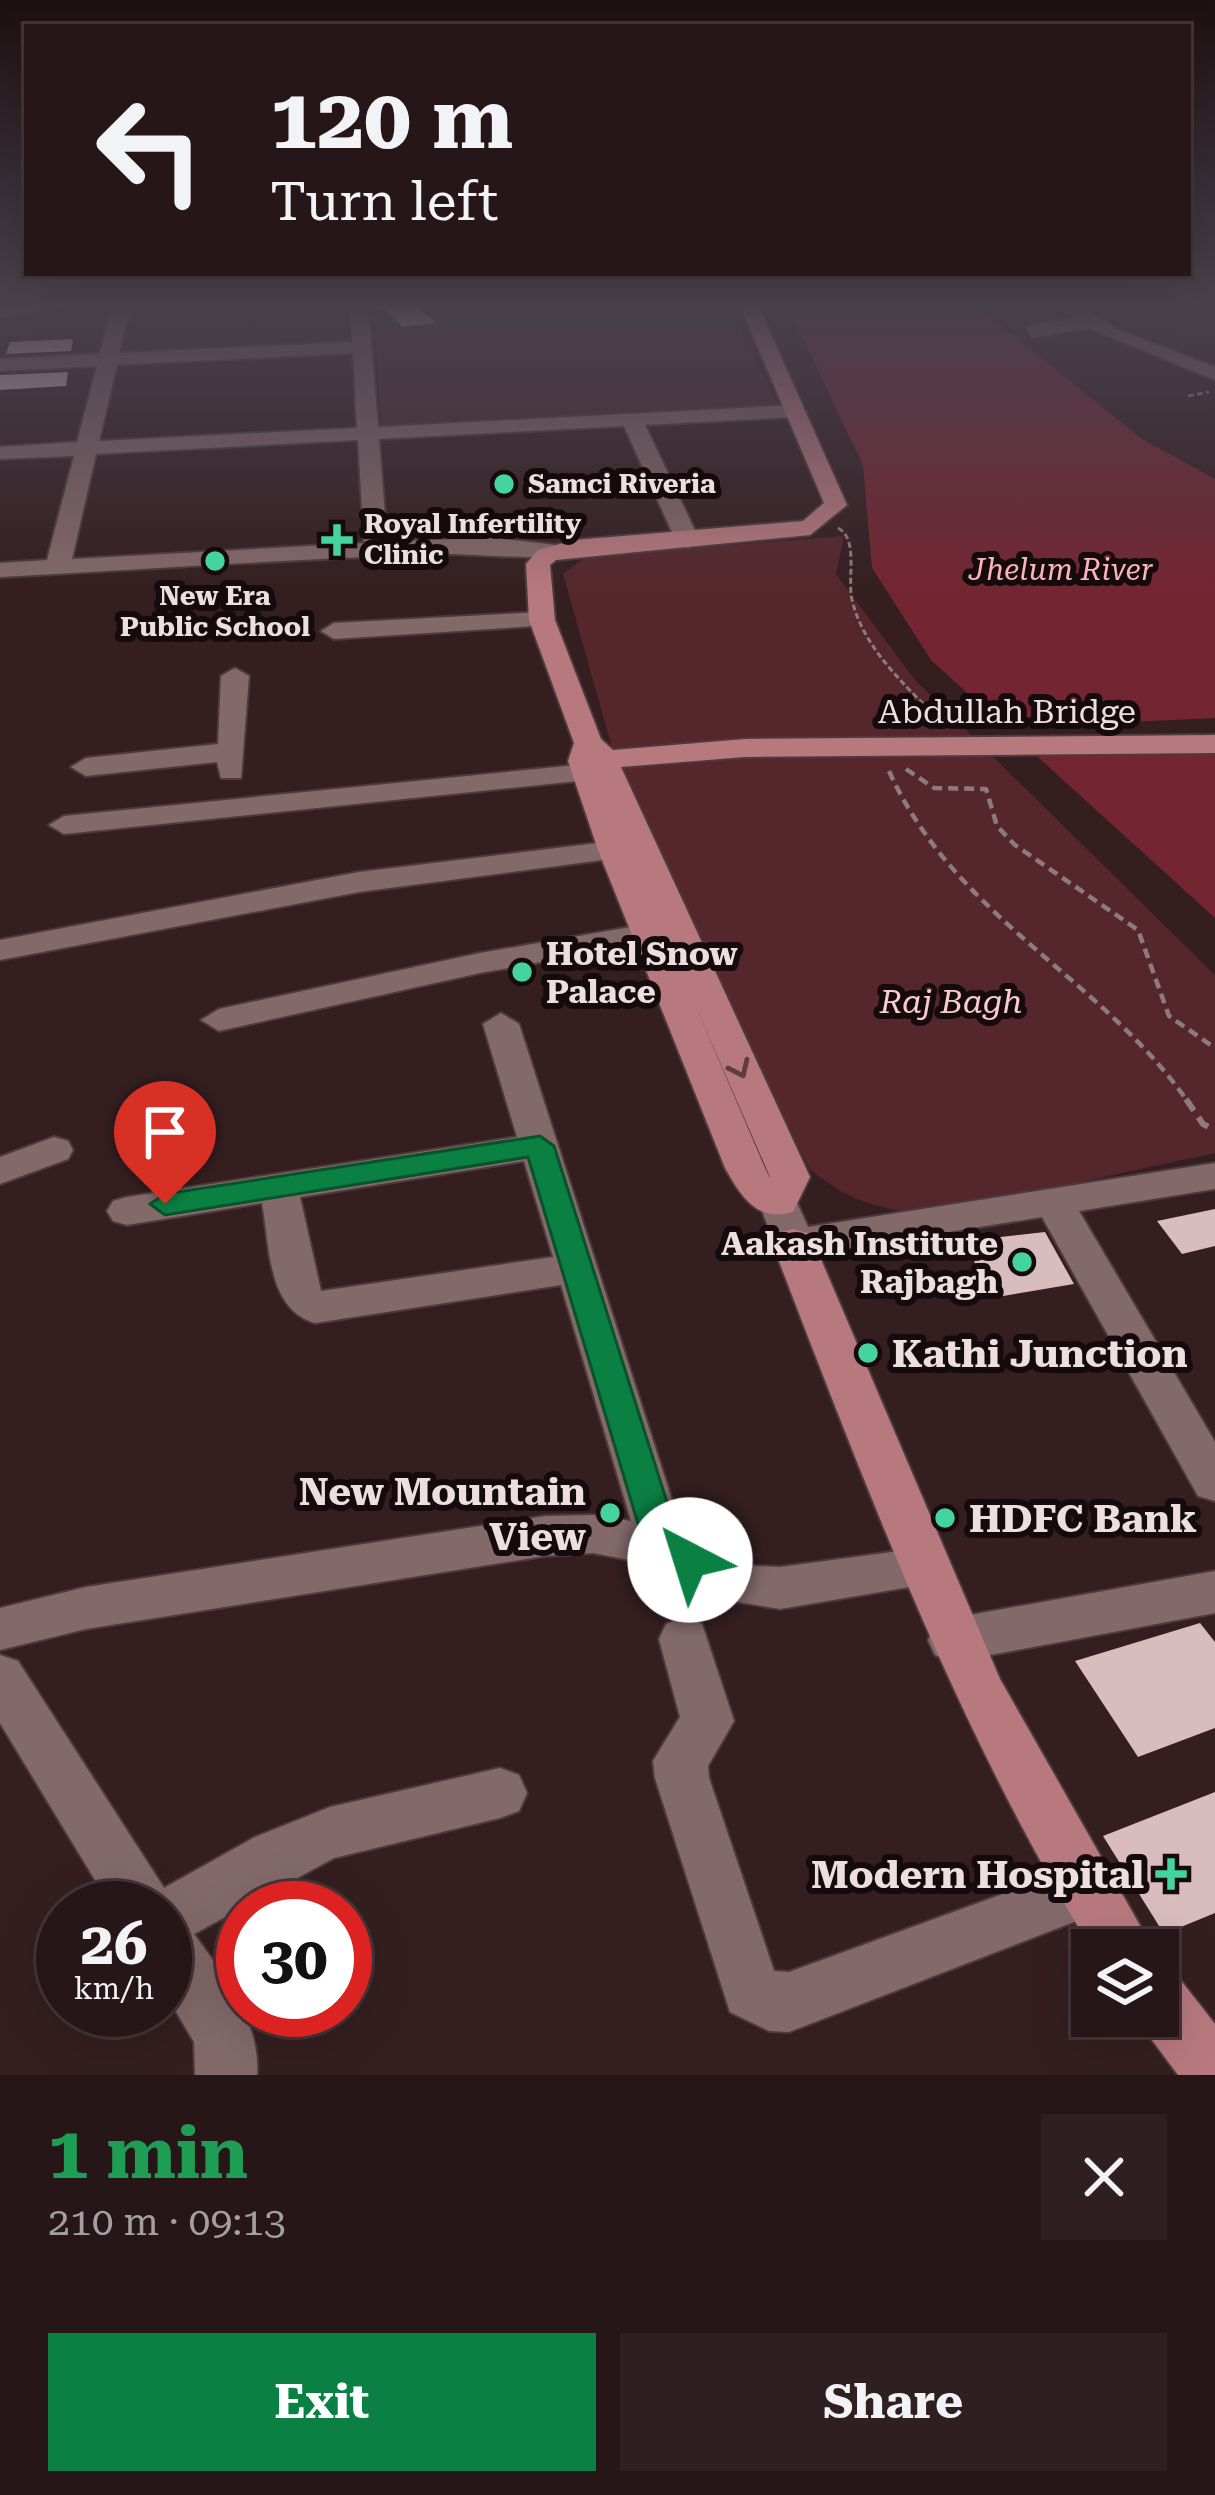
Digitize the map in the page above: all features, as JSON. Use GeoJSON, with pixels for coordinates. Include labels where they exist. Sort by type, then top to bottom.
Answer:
{"type":"FeatureCollection","features":[{"type":"Feature","properties":{"kind":"main road"},"geometry":{"type":"LineString","coordinates":[[791,400],[832,490],[836,505],[824,520],[810,528],[557,551],[538,564],[542,620],[593,762],[614,850],[752,1183],[786,1223],[952,1640],[1085,1891],[1111,1929]]}},
{"type":"Feature","properties":{"kind":"main road","name":"Abdullah Bridge"},"geometry":{"type":"LineString","coordinates":[[786,749],[1215,744]]}},
{"type":"Feature","properties":{"kind":"main road"},"geometry":{"type":"LineString","coordinates":[[593,762],[786,749]]}},
{"type":"Feature","properties":{"kind":"main road"},"geometry":{"type":"LineString","coordinates":[[593,762],[666,766],[749,758],[786,749]]}},
{"type":"Feature","properties":{"kind":"main road"},"geometry":{"type":"LineString","coordinates":[[593,762],[655,884],[790,1177],[786,1223]]}},
{"type":"Feature","properties":{"kind":"main road"},"geometry":{"type":"LineString","coordinates":[[655,884],[656,868],[633,799],[638,782],[666,766]]}},
{"type":"Feature","properties":{"kind":"main road"},"geometry":{"type":"LineString","coordinates":[[1179,2027],[1215,2074]]}},
{"type":"Feature","properties":{"kind":"street"},"geometry":{"type":"LineString","coordinates":[[58,566],[100,400]]}},
{"type":"Feature","properties":{"kind":"street"},"geometry":{"type":"LineString","coordinates":[[366,400],[376,549]]}},
{"type":"Feature","properties":{"kind":"street"},"geometry":{"type":"LineString","coordinates":[[0,454],[796,411]]}},
{"type":"Feature","properties":{"kind":"street"},"geometry":{"type":"LineString","coordinates":[[632,420],[688,541]]}},
{"type":"Feature","properties":{"kind":"street"},"geometry":{"type":"LineString","coordinates":[[0,569],[494,545],[557,551]]}},
{"type":"Feature","properties":{"kind":"street"},"geometry":{"type":"LineString","coordinates":[[334,632],[542,620]]}},
{"type":"Feature","properties":{"kind":"street"},"geometry":{"type":"LineString","coordinates":[[235,676],[229,752],[237,805]]}},
{"type":"Feature","properties":{"kind":"street"},"geometry":{"type":"LineString","coordinates":[[86,767],[229,752]]}},
{"type":"Feature","properties":{"kind":"street"},"geometry":{"type":"LineString","coordinates":[[64,825],[593,762]]}},
{"type":"Feature","properties":{"kind":"street"},"geometry":{"type":"LineString","coordinates":[[0,950],[359,882],[614,850]]}},
{"type":"Feature","properties":{"kind":"street"},"geometry":{"type":"LineString","coordinates":[[219,1020],[480,963],[648,934]]}},
{"type":"Feature","properties":{"kind":"street"},"geometry":{"type":"LineString","coordinates":[[501,1024],[663,1547]]}},
{"type":"Feature","properties":{"kind":"street"},"geometry":{"type":"LineString","coordinates":[[128,1211],[540,1146]]}},
{"type":"Feature","properties":{"kind":"street"},"geometry":{"type":"LineString","coordinates":[[0,1171],[53,1150]]}},
{"type":"Feature","properties":{"kind":"street"},"geometry":{"type":"LineString","coordinates":[[786,1223],[1053,1201],[1215,1176]]}},
{"type":"Feature","properties":{"kind":"street"},"geometry":{"type":"LineString","coordinates":[[278,1185],[301,1298],[315,1308],[577,1268]]}},
{"type":"Feature","properties":{"kind":"street"},"geometry":{"type":"LineString","coordinates":[[1053,1201],[1215,1483]]}},
{"type":"Feature","properties":{"kind":"street"},"geometry":{"type":"LineString","coordinates":[[0,1629],[86,1608],[545,1536],[593,1534],[663,1547],[750,1586],[780,1588],[922,1568]]}},
{"type":"Feature","properties":{"kind":"street"},"geometry":{"type":"LineString","coordinates":[[952,1640],[1215,1592]]}},
{"type":"Feature","properties":{"kind":"street"},"geometry":{"type":"LineString","coordinates":[[684,1639],[708,1721],[680,1761],[682,1778],[751,1991],[769,2001],[789,2002],[1085,1891]]}},
{"type":"Feature","properties":{"kind":"street"},"geometry":{"type":"LineString","coordinates":[[0,1677],[127,1881]]}},
{"type":"Feature","properties":{"kind":"street"},"geometry":{"type":"LineString","coordinates":[[192,1903],[275,1856],[330,1833],[500,1793]]}},
{"type":"Feature","properties":{"kind":"street"},"geometry":{"type":"LineString","coordinates":[[192,1986],[218,2028],[229,2064],[226,2075]]}},
{"type":"Feature","properties":{"kind":"path"},"geometry":{"type":"LineString","coordinates":[[824,520],[847,533],[850,612],[929,710]]}},
{"type":"Feature","properties":{"kind":"path"},"geometry":{"type":"LineString","coordinates":[[1215,1048],[1169,1016],[1138,930],[1016,844],[997,826],[986,789],[934,788],[885,760],[913,824],[1013,934],[1155,1055],[1204,1124],[1215,1130]]}},
{"type":"Feature","properties":{"kind":"shaded area"},"geometry":{"type":"Polygon","coordinates":[[[380,400],[776,400],[779,406],[382,433],[380,400]]]}},
{"type":"Feature","properties":{"kind":"green space","name":"Raj Bagh"},"geometry":{"type":"Polygon","coordinates":[[[844,536],[836,574],[915,680],[1215,975],[1215,1153],[932,1214],[866,1202],[837,1189],[809,1168],[628,804],[563,574],[587,556],[844,536]]]}},
{"type":"Feature","properties":{"kind":"water","name":"Jhelum River"},"geometry":{"type":"Polygon","coordinates":[[[832,400],[1093,400],[1142,439],[1215,479],[1215,918],[931,660],[872,568],[863,465],[832,400]]]}},
{"type":"Feature","properties":{"kind":"pier"},"geometry":{"type":"Polygon","coordinates":[[[1215,718],[1215,740],[1020,749],[997,728],[1215,718]]]}},
{"type":"Feature","properties":{"kind":"building"},"geometry":{"type":"Polygon","coordinates":[[[1215,1209],[1215,1246],[1182,1254],[1157,1221],[1215,1209]]]}},
{"type":"Feature","properties":{"kind":"building","name":"Aakash Institute Rajbagh"},"geometry":{"type":"Polygon","coordinates":[[[1045,1232],[1074,1284],[991,1298],[965,1241],[1045,1232]]]}},
{"type":"Feature","properties":{"kind":"building"},"geometry":{"type":"Polygon","coordinates":[[[1200,1623],[1215,1642],[1215,1728],[1138,1757],[1075,1661],[1200,1623]]]}},
{"type":"Feature","properties":{"kind":"building","name":"Modern Hospital"},"geometry":{"type":"Polygon","coordinates":[[[1215,1792],[1215,1913],[1176,1929],[1161,1929],[1103,1836],[1215,1792]]]}},
{"type":"Feature","properties":{"kind":"place","name":"Samci Riveria"},"geometry":{"type":"Point","coordinates":[504,484]}},
{"type":"Feature","properties":{"kind":"place","name":"Royal Infertility Clinic"},"geometry":{"type":"Point","coordinates":[337,540]}},
{"type":"Feature","properties":{"kind":"place","name":"New Era Public School"},"geometry":{"type":"Point","coordinates":[215,561]}},
{"type":"Feature","properties":{"kind":"place","name":"Hotel Snow Palace"},"geometry":{"type":"Point","coordinates":[522,972]}},
{"type":"Feature","properties":{"kind":"place","name":"Aakash Institute Rajbagh"},"geometry":{"type":"Point","coordinates":[1022,1262]}},
{"type":"Feature","properties":{"kind":"place","name":"Kathi Junction"},"geometry":{"type":"Point","coordinates":[868,1353]}},
{"type":"Feature","properties":{"kind":"place","name":"New Mountain View"},"geometry":{"type":"Point","coordinates":[610,1513]}},
{"type":"Feature","properties":{"kind":"place","name":"HDFC Bank"},"geometry":{"type":"Point","coordinates":[945,1518]}},
{"type":"Feature","properties":{"kind":"place","name":"Modern Hospital"},"geometry":{"type":"Point","coordinates":[1171,1874]}},
{"type":"Feature","properties":{"kind":"route"},"geometry":{"type":"LineString","coordinates":[[165,1204],[540,1146],[663,1547],[690,1560]]}}]}
